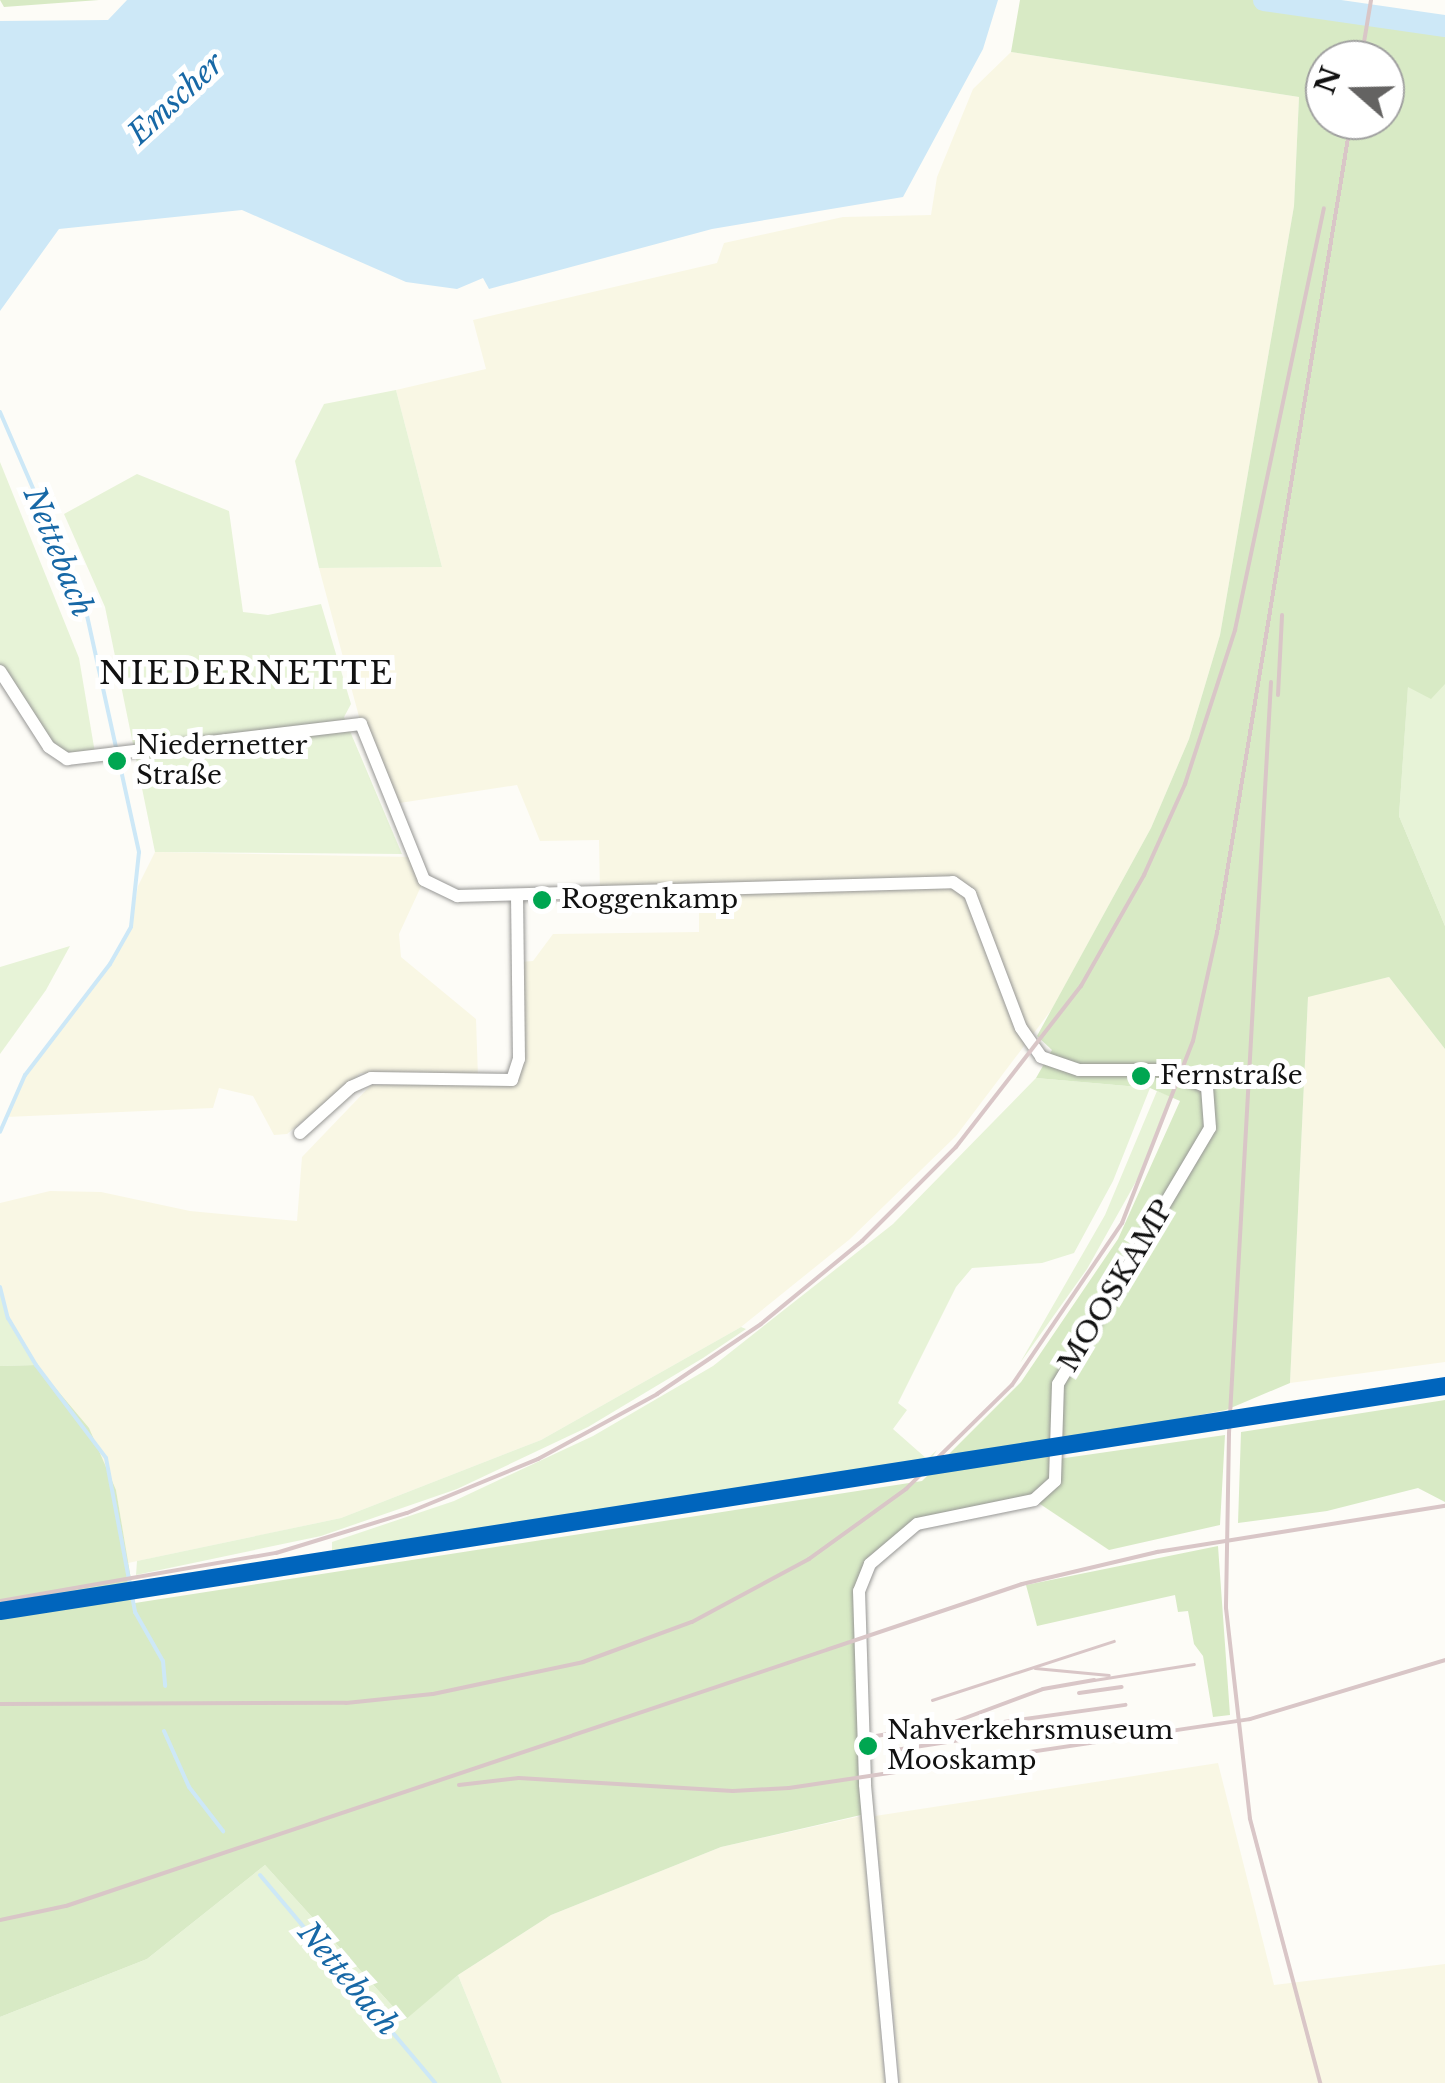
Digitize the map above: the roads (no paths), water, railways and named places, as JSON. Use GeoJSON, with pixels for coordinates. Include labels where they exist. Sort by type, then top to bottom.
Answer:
{"type":"FeatureCollection","features":[{"type":"Feature","properties":{"kind":"street"},"geometry":{"type":"LineString","coordinates":[[0,671],[49,748],[67,759],[361,724],[424,880],[457,896],[517,895],[519,1059],[512,1080],[371,1078],[351,1087],[300,1133]]}},
{"type":"Feature","properties":{"kind":"street","name":"MOOSKAMP"},"geometry":{"type":"LineString","coordinates":[[517,895],[959,884],[978,911],[1020,1028],[1041,1057],[1080,1070],[1165,1070],[1206,1087],[1210,1128],[1068,1361],[1054,1407],[1058,1460],[1055,1481],[1034,1500],[932,1520],[892,1538],[870,1564],[859,1591],[865,1785],[892,2083]]}},
{"type":"Feature","properties":{"kind":"water"},"geometry":{"type":"Polygon","coordinates":[[[127,0],[998,0],[983,49],[903,197],[712,229],[489,289],[483,278],[457,289],[406,282],[242,210],[59,229],[0,311],[0,21],[108,20],[127,0]]]}},
{"type":"Feature","properties":{"kind":"waterway","name":"Emscher"},"geometry":{"type":"LineString","coordinates":[[1264,0],[1445,26]]}},
{"type":"Feature","properties":{"kind":"waterway","name":"Nettebach"},"geometry":{"type":"LineString","coordinates":[[0,412],[86,611],[139,852],[131,927],[110,964],[25,1075],[0,1132]]}},
{"type":"Feature","properties":{"kind":"waterway","name":"Nettebach"},"geometry":{"type":"LineString","coordinates":[[0,1287],[8,1318],[36,1365],[106,1458],[135,1612],[163,1661],[165,1686]]}},
{"type":"Feature","properties":{"kind":"waterway","name":"Nettebach"},"geometry":{"type":"LineString","coordinates":[[164,1731],[189,1787],[223,1831]]}},
{"type":"Feature","properties":{"kind":"waterway","name":"Nettebach"},"geometry":{"type":"LineString","coordinates":[[260,1875],[435,2083]]}},
{"type":"Feature","properties":{"kind":"tram line"},"geometry":{"type":"LineString","coordinates":[[932,1700],[1114,1641]]}},
{"type":"Feature","properties":{"kind":"tram line"},"geometry":{"type":"LineString","coordinates":[[1094,1680],[1194,1664]]}},
{"type":"Feature","properties":{"kind":"tram line"},"geometry":{"type":"LineString","coordinates":[[1035,1668],[1109,1675]]}},
{"type":"Feature","properties":{"kind":"railway"},"geometry":{"type":"LineString","coordinates":[[1364,40],[1371,0]]}},
{"type":"Feature","properties":{"kind":"railway"},"geometry":{"type":"LineString","coordinates":[[0,1704],[346,1703],[433,1694],[583,1662],[692,1622],[809,1559],[906,1489],[1012,1385],[1122,1223],[1193,1041],[1217,933],[1348,140]]}},
{"type":"Feature","properties":{"kind":"railway"},"geometry":{"type":"LineString","coordinates":[[0,1601],[276,1553],[407,1513],[538,1459],[657,1394],[761,1324],[862,1241],[956,1147],[1081,986],[1144,875],[1185,784],[1235,630],[1324,208]]}},
{"type":"Feature","properties":{"kind":"railway"},"geometry":{"type":"LineString","coordinates":[[1278,695],[1282,615]]}},
{"type":"Feature","properties":{"kind":"railway"},"geometry":{"type":"LineString","coordinates":[[1271,682],[1229,1434],[1226,1608],[1250,1819],[1320,2083]]}},
{"type":"Feature","properties":{"kind":"railway"},"geometry":{"type":"LineString","coordinates":[[0,1920],[66,1906],[1022,1584],[1157,1552],[1445,1506]]}},
{"type":"Feature","properties":{"kind":"railway"},"geometry":{"type":"LineString","coordinates":[[459,1785],[519,1778],[733,1791],[789,1788],[1250,1719],[1445,1660]]}},
{"type":"Feature","properties":{"kind":"railway"},"geometry":{"type":"LineString","coordinates":[[876,1736],[949,1724],[1043,1689],[1094,1680]]}},
{"type":"Feature","properties":{"kind":"railway"},"geometry":{"type":"LineString","coordinates":[[1079,1693],[1122,1687]]}},
{"type":"Feature","properties":{"kind":"railway"},"geometry":{"type":"LineString","coordinates":[[968,1727],[1125,1705]]}},
{"type":"Feature","properties":{"kind":"railway"},"geometry":{"type":"LineString","coordinates":[[1055,1728],[1125,1727]]}},
{"type":"Feature","properties":{"kind":"railway"},"geometry":{"type":"LineString","coordinates":[[889,1751],[973,1738],[1068,1735]]}},
{"type":"Feature","properties":{"kind":"place","name":"Niedernetter Straße"},"geometry":{"type":"Point","coordinates":[117,761]}},
{"type":"Feature","properties":{"kind":"place","name":"Roggenkamp"},"geometry":{"type":"Point","coordinates":[542,900]}},
{"type":"Feature","properties":{"kind":"place","name":"Fernstraße"},"geometry":{"type":"Point","coordinates":[1141,1076]}},
{"type":"Feature","properties":{"kind":"place","name":"Nahverkehrsmuseum Mooskamp"},"geometry":{"type":"Point","coordinates":[868,1746]}},
{"type":"Feature","properties":{"kind":"district","name":"NIEDERNETTE"},"geometry":{"type":"Point","coordinates":[247,673]}}]}
